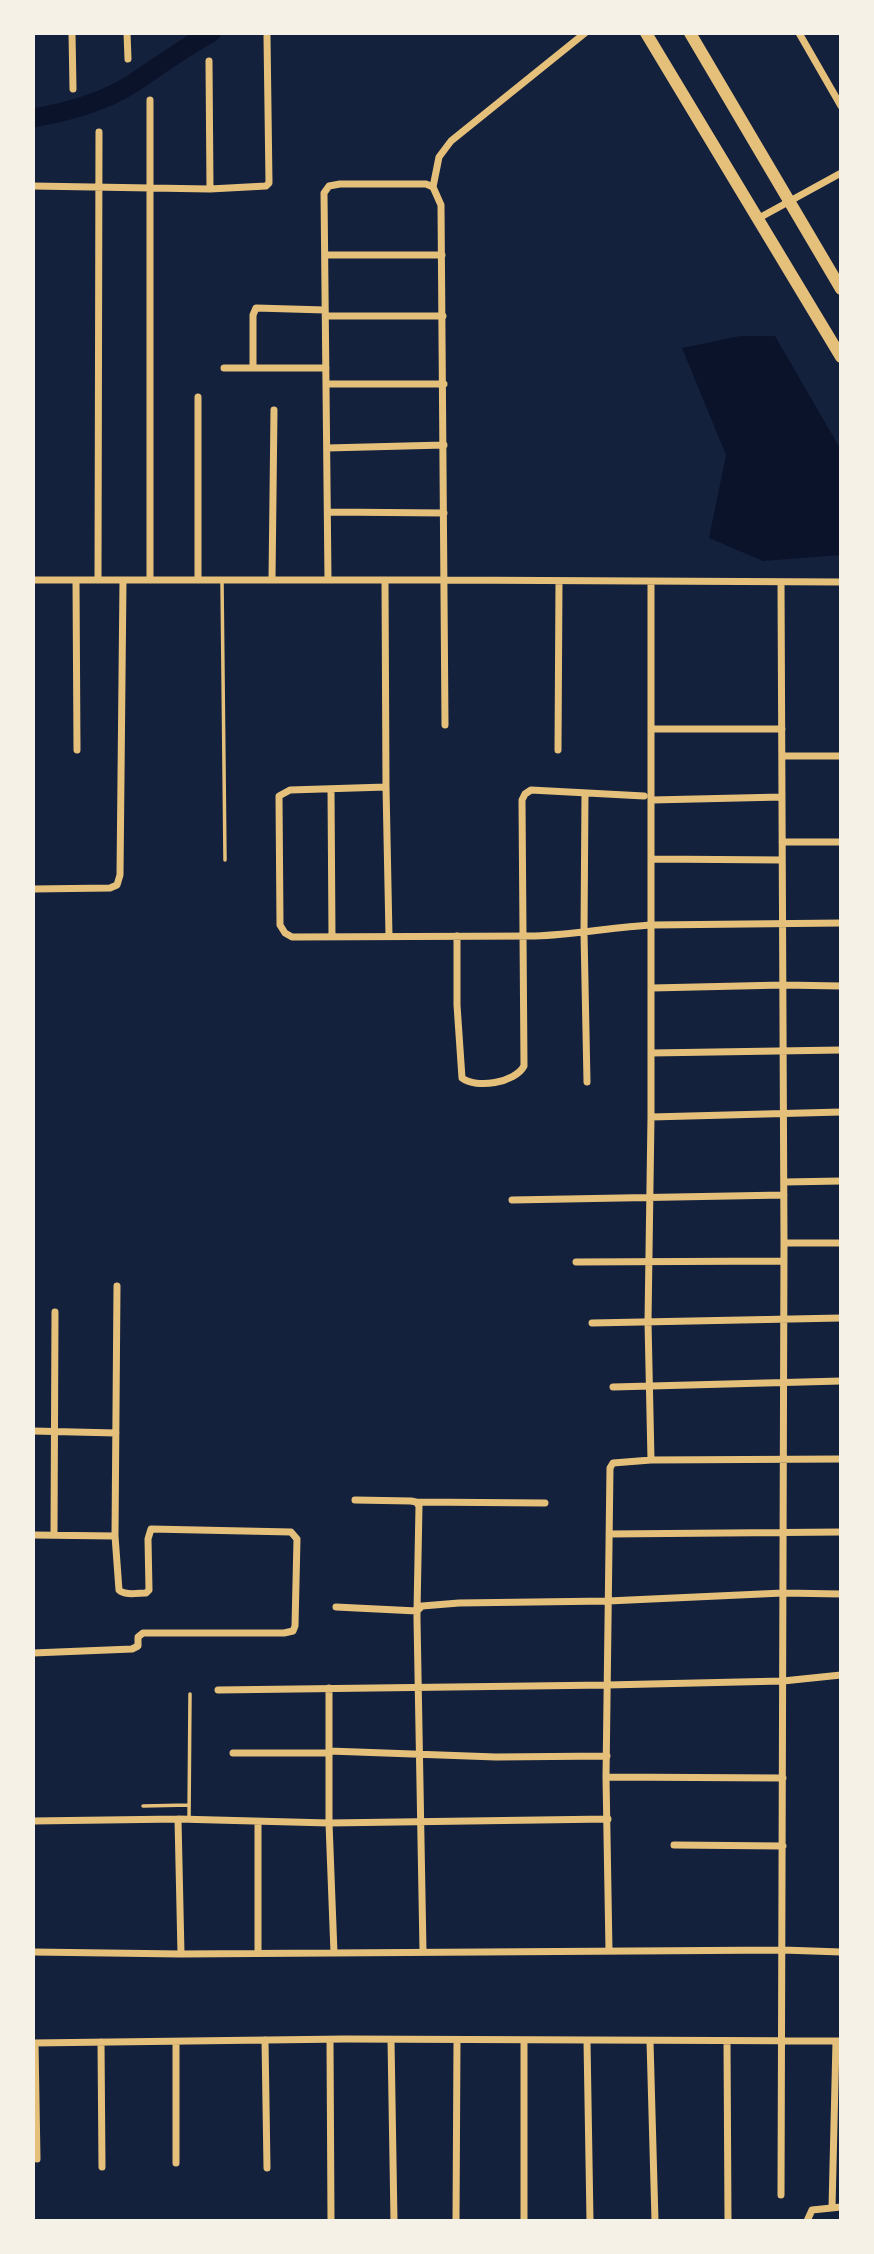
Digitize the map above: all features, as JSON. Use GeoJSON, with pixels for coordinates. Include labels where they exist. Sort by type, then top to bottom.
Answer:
{"type":"FeatureCollection","features":[{"type":"Feature","properties":{"kind":"main road"},"geometry":{"type":"LineString","coordinates":[[646,33],[841,357]]}},
{"type":"Feature","properties":{"kind":"main road"},"geometry":{"type":"LineString","coordinates":[[690,33],[841,289]]}},
{"type":"Feature","properties":{"kind":"street"},"geometry":{"type":"LineString","coordinates":[[72,33],[73,89]]}},
{"type":"Feature","properties":{"kind":"street"},"geometry":{"type":"LineString","coordinates":[[127,33],[128,59]]}},
{"type":"Feature","properties":{"kind":"street"},"geometry":{"type":"LineString","coordinates":[[445,725],[441,205],[433,187],[439,157],[450,141],[585,33]]}},
{"type":"Feature","properties":{"kind":"street"},"geometry":{"type":"LineString","coordinates":[[799,33],[841,106]]}},
{"type":"Feature","properties":{"kind":"street"},"geometry":{"type":"LineString","coordinates":[[33,186],[210,189],[261,188],[269,183],[267,36]]}},
{"type":"Feature","properties":{"kind":"street"},"geometry":{"type":"LineString","coordinates":[[209,61],[210,189]]}},
{"type":"Feature","properties":{"kind":"street"},"geometry":{"type":"LineString","coordinates":[[149,100],[150,580]]}},
{"type":"Feature","properties":{"kind":"street"},"geometry":{"type":"LineString","coordinates":[[98,580],[99,132]]}},
{"type":"Feature","properties":{"kind":"street"},"geometry":{"type":"LineString","coordinates":[[759,218],[841,173]]}},
{"type":"Feature","properties":{"kind":"street"},"geometry":{"type":"LineString","coordinates":[[328,580],[324,193],[329,186],[426,184],[433,187]]}},
{"type":"Feature","properties":{"kind":"street"},"geometry":{"type":"LineString","coordinates":[[325,255],[442,255]]}},
{"type":"Feature","properties":{"kind":"street"},"geometry":{"type":"LineString","coordinates":[[253,368],[253,315],[256,308],[443,316]]}},
{"type":"Feature","properties":{"kind":"street"},"geometry":{"type":"LineString","coordinates":[[224,368],[326,369]]}},
{"type":"Feature","properties":{"kind":"street"},"geometry":{"type":"LineString","coordinates":[[326,384],[444,384]]}},
{"type":"Feature","properties":{"kind":"street"},"geometry":{"type":"LineString","coordinates":[[198,397],[198,580]]}},
{"type":"Feature","properties":{"kind":"street"},"geometry":{"type":"LineString","coordinates":[[272,580],[274,410]]}},
{"type":"Feature","properties":{"kind":"street"},"geometry":{"type":"LineString","coordinates":[[327,448],[444,444]]}},
{"type":"Feature","properties":{"kind":"street"},"geometry":{"type":"LineString","coordinates":[[328,512],[444,513]]}},
{"type":"Feature","properties":{"kind":"street"},"geometry":{"type":"LineString","coordinates":[[33,580],[841,582]]}},
{"type":"Feature","properties":{"kind":"street"},"geometry":{"type":"LineString","coordinates":[[76,580],[78,750]]}},
{"type":"Feature","properties":{"kind":"street"},"geometry":{"type":"LineString","coordinates":[[33,889],[110,888],[117,885],[120,875],[123,580]]}},
{"type":"Feature","properties":{"kind":"street"},"geometry":{"type":"LineString","coordinates":[[385,580],[390,936]]}},
{"type":"Feature","properties":{"kind":"street"},"geometry":{"type":"LineString","coordinates":[[558,750],[559,581]]}},
{"type":"Feature","properties":{"kind":"street"},"geometry":{"type":"LineString","coordinates":[[651,582],[652,988],[648,1261],[651,1460]]}},
{"type":"Feature","properties":{"kind":"street"},"geometry":{"type":"LineString","coordinates":[[781,582],[784,1182],[781,2194]]}},
{"type":"Feature","properties":{"kind":"street"},"geometry":{"type":"LineString","coordinates":[[652,730],[782,729]]}},
{"type":"Feature","properties":{"kind":"street"},"geometry":{"type":"LineString","coordinates":[[782,755],[841,756]]}},
{"type":"Feature","properties":{"kind":"street"},"geometry":{"type":"LineString","coordinates":[[386,787],[285,791],[279,796],[280,925],[285,933],[292,937],[524,936],[584,933],[624,926],[841,923]]}},
{"type":"Feature","properties":{"kind":"street"},"geometry":{"type":"LineString","coordinates":[[331,789],[332,937]]}},
{"type":"Feature","properties":{"kind":"street"},"geometry":{"type":"LineString","coordinates":[[457,936],[462,1078],[475,1084],[514,1078],[524,1066],[522,800],[531,790],[644,796]]}},
{"type":"Feature","properties":{"kind":"street"},"geometry":{"type":"LineString","coordinates":[[586,793],[584,933],[587,1082]]}},
{"type":"Feature","properties":{"kind":"street"},"geometry":{"type":"LineString","coordinates":[[652,800],[782,797]]}},
{"type":"Feature","properties":{"kind":"street"},"geometry":{"type":"LineString","coordinates":[[782,842],[841,842]]}},
{"type":"Feature","properties":{"kind":"street"},"geometry":{"type":"LineString","coordinates":[[652,859],[782,860]]}},
{"type":"Feature","properties":{"kind":"street"},"geometry":{"type":"LineString","coordinates":[[652,988],[841,986]]}},
{"type":"Feature","properties":{"kind":"street"},"geometry":{"type":"LineString","coordinates":[[651,1053],[841,1050]]}},
{"type":"Feature","properties":{"kind":"street"},"geometry":{"type":"LineString","coordinates":[[651,1117],[841,1112]]}},
{"type":"Feature","properties":{"kind":"street"},"geometry":{"type":"LineString","coordinates":[[784,1182],[841,1181]]}},
{"type":"Feature","properties":{"kind":"street"},"geometry":{"type":"LineString","coordinates":[[512,1200],[784,1195]]}},
{"type":"Feature","properties":{"kind":"street"},"geometry":{"type":"LineString","coordinates":[[784,1243],[841,1243]]}},
{"type":"Feature","properties":{"kind":"street"},"geometry":{"type":"LineString","coordinates":[[576,1262],[784,1261]]}},
{"type":"Feature","properties":{"kind":"street"},"geometry":{"type":"LineString","coordinates":[[33,1653],[132,1649],[138,1646],[138,1637],[143,1633],[293,1631],[294,1534],[151,1529],[149,1590],[146,1593],[131,1594],[119,1590],[116,1536],[117,1286]]}},
{"type":"Feature","properties":{"kind":"street"},"geometry":{"type":"LineString","coordinates":[[54,1535],[55,1312]]}},
{"type":"Feature","properties":{"kind":"street"},"geometry":{"type":"LineString","coordinates":[[592,1323],[841,1318]]}},
{"type":"Feature","properties":{"kind":"street"},"geometry":{"type":"LineString","coordinates":[[613,1387],[841,1381]]}},
{"type":"Feature","properties":{"kind":"street"},"geometry":{"type":"LineString","coordinates":[[33,1431],[116,1433]]}},
{"type":"Feature","properties":{"kind":"street"},"geometry":{"type":"LineString","coordinates":[[609,1951],[607,1685],[610,1468],[613,1463],[619,1461],[841,1459]]}},
{"type":"Feature","properties":{"kind":"street"},"geometry":{"type":"LineString","coordinates":[[355,1500],[545,1503]]}},
{"type":"Feature","properties":{"kind":"street"},"geometry":{"type":"LineString","coordinates":[[416,1502],[419,1510],[417,1611],[423,1951]]}},
{"type":"Feature","properties":{"kind":"street"},"geometry":{"type":"LineString","coordinates":[[609,1534],[841,1532]]}},
{"type":"Feature","properties":{"kind":"street"},"geometry":{"type":"LineString","coordinates":[[33,1535],[116,1536]]}},
{"type":"Feature","properties":{"kind":"street"},"geometry":{"type":"LineString","coordinates":[[336,1607],[417,1611],[429,1604],[459,1602],[608,1601],[783,1592],[841,1594]]}},
{"type":"Feature","properties":{"kind":"street"},"geometry":{"type":"LineString","coordinates":[[218,1690],[783,1681],[841,1675]]}},
{"type":"Feature","properties":{"kind":"street"},"geometry":{"type":"LineString","coordinates":[[329,1688],[329,1823],[334,1953]]}},
{"type":"Feature","properties":{"kind":"street"},"geometry":{"type":"LineString","coordinates":[[233,1753],[607,1756]]}},
{"type":"Feature","properties":{"kind":"street"},"geometry":{"type":"LineString","coordinates":[[607,1777],[783,1778]]}},
{"type":"Feature","properties":{"kind":"street"},"geometry":{"type":"LineString","coordinates":[[178,1819],[181,1954]]}},
{"type":"Feature","properties":{"kind":"street"},"geometry":{"type":"LineString","coordinates":[[33,1821],[189,1819],[329,1823],[608,1819]]}},
{"type":"Feature","properties":{"kind":"street"},"geometry":{"type":"LineString","coordinates":[[258,1822],[258,1954]]}},
{"type":"Feature","properties":{"kind":"street"},"geometry":{"type":"LineString","coordinates":[[674,1845],[783,1846]]}},
{"type":"Feature","properties":{"kind":"street"},"geometry":{"type":"LineString","coordinates":[[33,1952],[841,1952]]}},
{"type":"Feature","properties":{"kind":"street"},"geometry":{"type":"LineString","coordinates":[[265,2040],[267,2168]]}},
{"type":"Feature","properties":{"kind":"street"},"geometry":{"type":"LineString","coordinates":[[37,2159],[34,2043],[265,2040],[838,2041],[836,2208],[812,2210],[807,2221]]}},
{"type":"Feature","properties":{"kind":"street"},"geometry":{"type":"LineString","coordinates":[[330,2040],[331,2221]]}},
{"type":"Feature","properties":{"kind":"street"},"geometry":{"type":"LineString","coordinates":[[391,2040],[394,2221]]}},
{"type":"Feature","properties":{"kind":"street"},"geometry":{"type":"LineString","coordinates":[[456,2221],[457,2040]]}},
{"type":"Feature","properties":{"kind":"street"},"geometry":{"type":"LineString","coordinates":[[524,2040],[524,2221]]}},
{"type":"Feature","properties":{"kind":"street"},"geometry":{"type":"LineString","coordinates":[[587,2041],[590,2221]]}},
{"type":"Feature","properties":{"kind":"street"},"geometry":{"type":"LineString","coordinates":[[650,2041],[655,2221]]}},
{"type":"Feature","properties":{"kind":"street"},"geometry":{"type":"LineString","coordinates":[[727,2041],[727,2221]]}},
{"type":"Feature","properties":{"kind":"street"},"geometry":{"type":"LineString","coordinates":[[101,2042],[102,2166]]}},
{"type":"Feature","properties":{"kind":"street"},"geometry":{"type":"LineString","coordinates":[[176,2042],[176,2163]]}},
{"type":"Feature","properties":{"kind":"lane"},"geometry":{"type":"LineString","coordinates":[[222,580],[225,860]]}},
{"type":"Feature","properties":{"kind":"lane"},"geometry":{"type":"LineString","coordinates":[[189,1819],[190,1694]]}},
{"type":"Feature","properties":{"kind":"lane"},"geometry":{"type":"LineString","coordinates":[[144,1806],[189,1805]]}},
{"type":"Feature","properties":{"kind":"water"},"geometry":{"type":"Polygon","coordinates":[[[740,336],[775,336],[841,450],[841,555],[763,561],[709,538],[726,455],[682,348],[740,336]]]}},
{"type":"Feature","properties":{"kind":"waterway"},"geometry":{"type":"LineString","coordinates":[[33,118],[97,102],[132,84],[211,33]]}}]}
